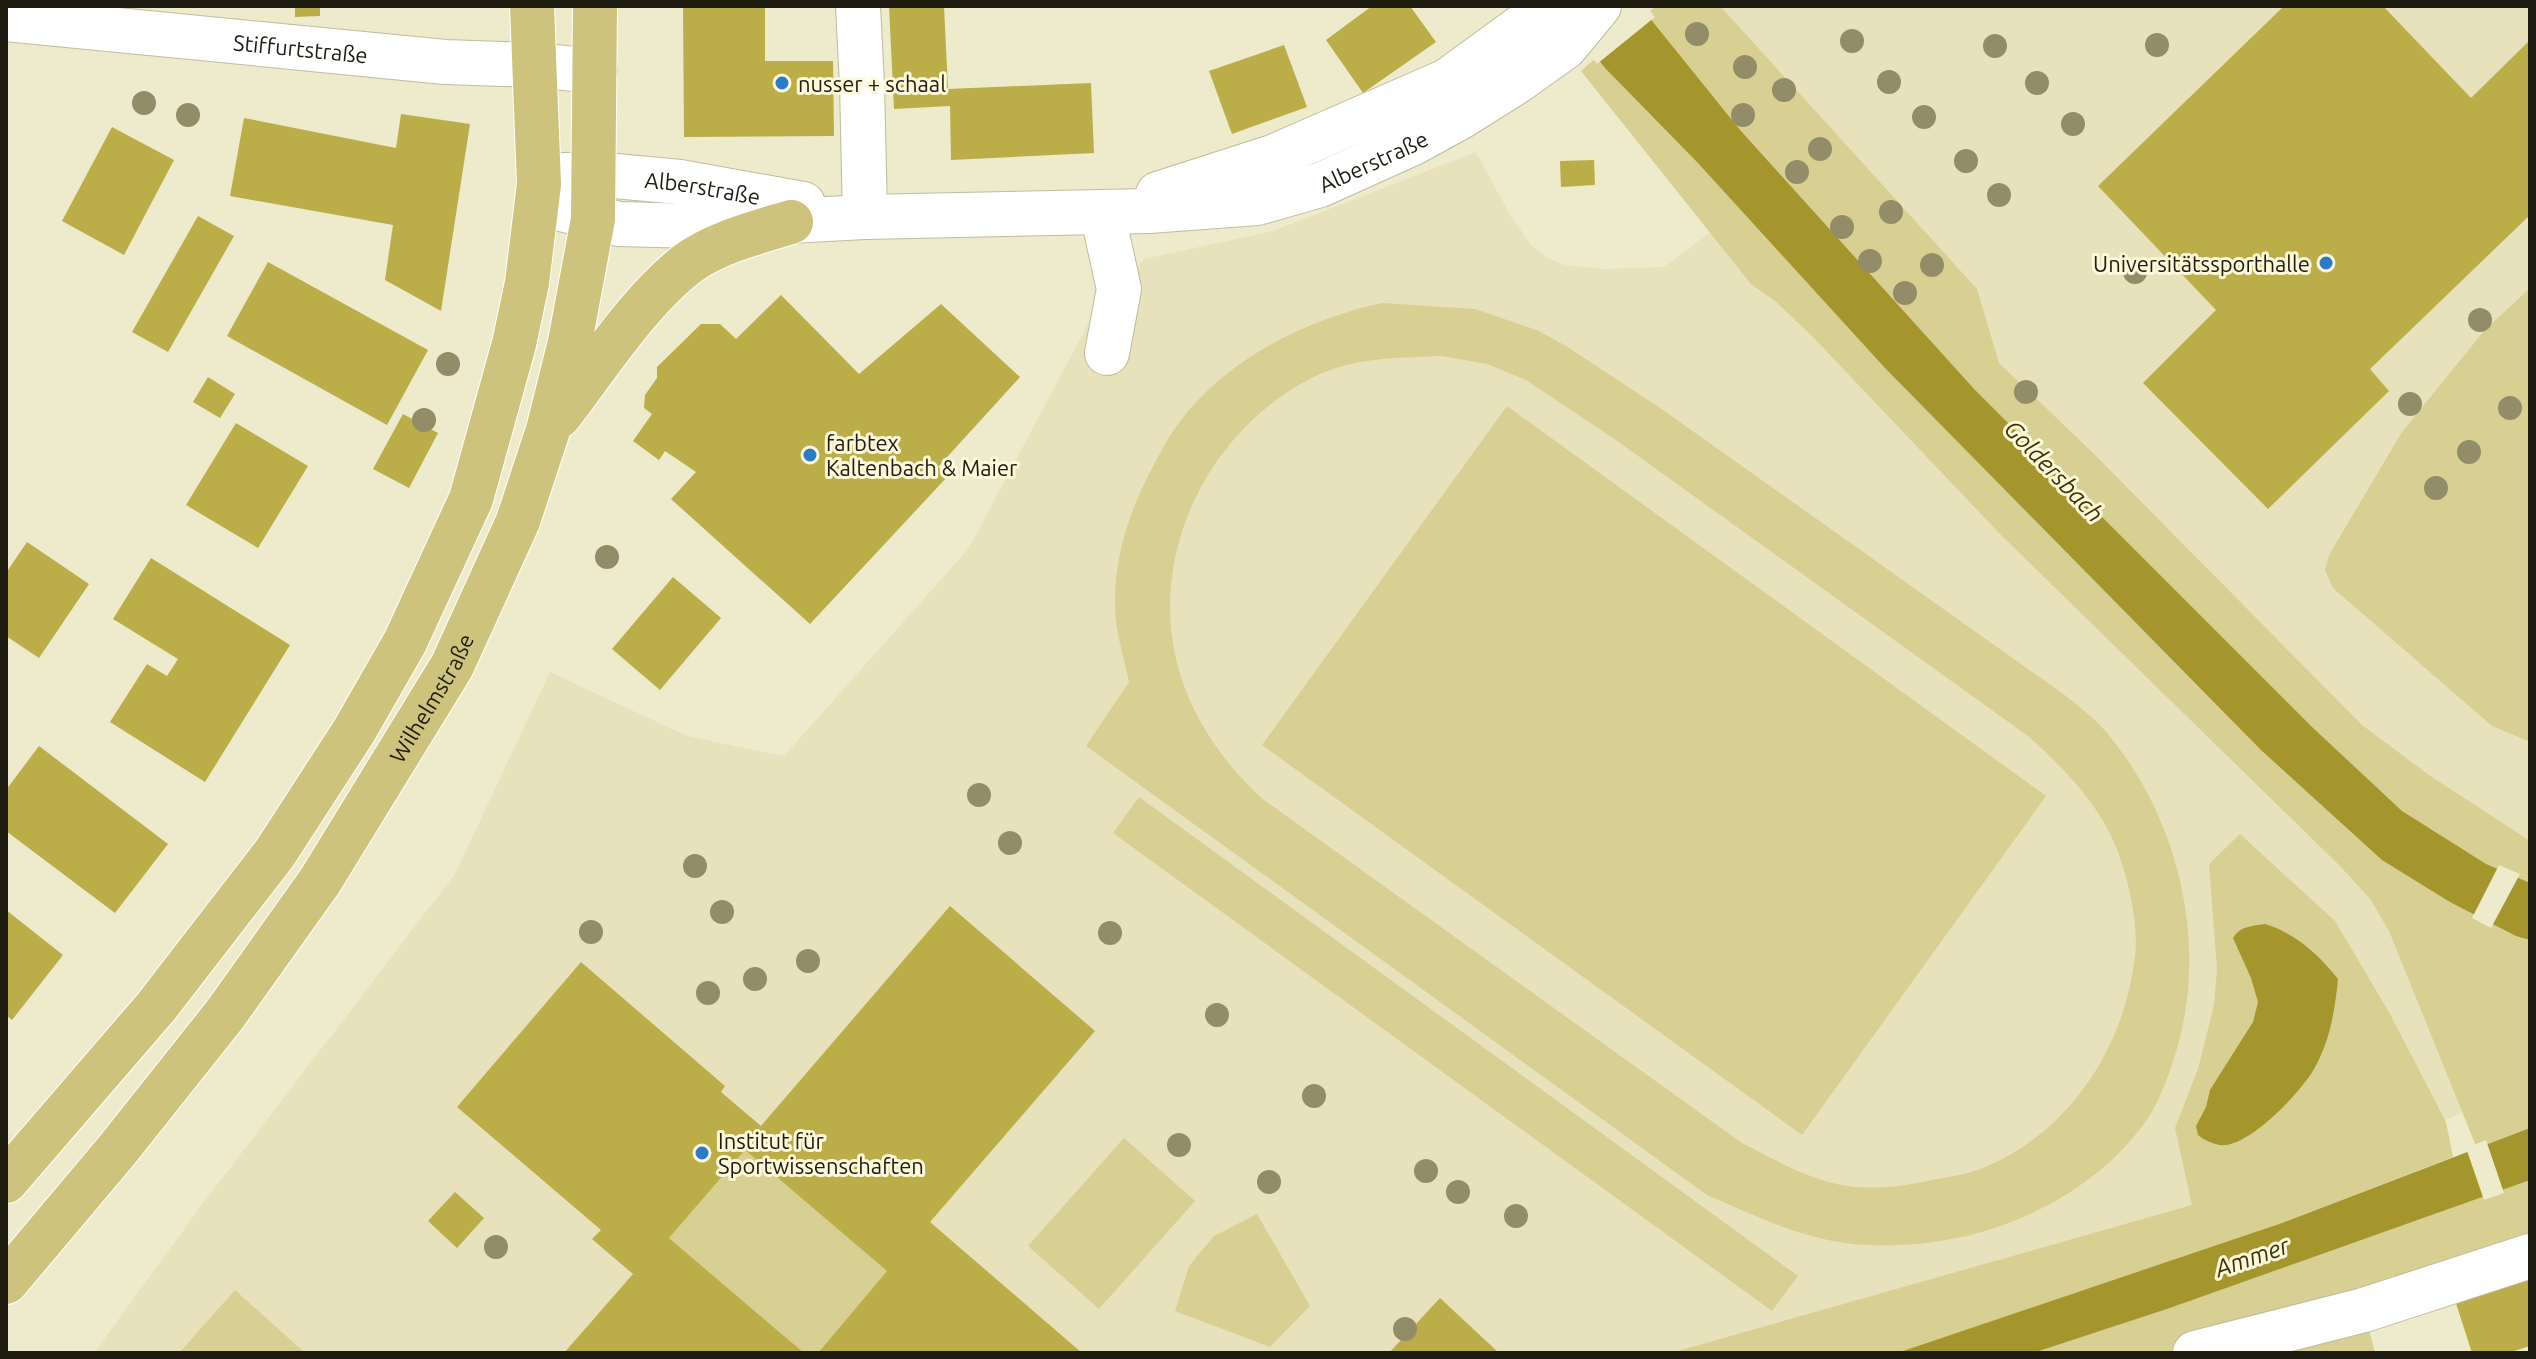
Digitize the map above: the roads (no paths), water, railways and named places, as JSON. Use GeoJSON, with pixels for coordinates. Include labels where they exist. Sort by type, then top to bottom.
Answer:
{"type":"FeatureCollection","features":[{"type":"Feature","properties":{"kind":"main road"},"geometry":{"type":"LineString","coordinates":[[6,1181],[23,1150],[156,1007],[275,853],[354,731],[405,642],[471,499],[514,344],[527,283],[538,193],[532,6]]}},
{"type":"Feature","properties":{"kind":"main road","name":"Wilhelmstraße"},"geometry":{"type":"LineString","coordinates":[[6,1282],[118,1149],[226,1013],[320,881],[452,666],[518,521],[548,430],[570,342],[593,219],[595,6]]}},
{"type":"Feature","properties":{"kind":"main road"},"geometry":{"type":"LineString","coordinates":[[548,430],[636,314],[688,263],[740,238],[791,222]]}},
{"type":"Feature","properties":{"kind":"street"},"geometry":{"type":"LineString","coordinates":[[858,6],[865,217]]}},
{"type":"Feature","properties":{"kind":"street","name":"Alberstraße"},"geometry":{"type":"LineString","coordinates":[[538,193],[593,219],[643,225],[1102,212],[1273,157],[1447,81],[1599,6]]}},
{"type":"Feature","properties":{"kind":"street","name":"Stiffurtstraße"},"geometry":{"type":"LineString","coordinates":[[6,19],[445,62],[595,71]]}},
{"type":"Feature","properties":{"kind":"street","name":"Alberstraße"},"geometry":{"type":"LineString","coordinates":[[538,193],[565,175],[594,174],[680,182],[865,217]]}},
{"type":"Feature","properties":{"kind":"street"},"geometry":{"type":"LineString","coordinates":[[1102,212],[1119,289],[1107,353]]}},
{"type":"Feature","properties":{"kind":"street"},"geometry":{"type":"LineString","coordinates":[[2195,1353],[2364,1310],[2530,1256]]}},
{"type":"Feature","properties":{"kind":"water","name":"Goldersbach"},"geometry":{"type":"Polygon","coordinates":[[[1557,6],[1640,6],[1740,130],[1975,390],[2312,727],[2402,811],[2486,864],[2530,883],[2530,940],[2450,902],[2382,860],[2261,750],[1885,368],[1698,163],[1605,68],[1557,6]]]}},
{"type":"Feature","properties":{"kind":"water"},"geometry":{"type":"Polygon","coordinates":[[[2265,924],[2306,946],[2338,979],[2333,1014],[2320,1058],[2298,1090],[2250,1135],[2237,1142],[2218,1145],[2198,1135],[2196,1126],[2206,1107],[2210,1090],[2253,1022],[2258,1002],[2233,938],[2243,929],[2265,924]]]}},
{"type":"Feature","properties":{"kind":"water","name":"Ammer"},"geometry":{"type":"Polygon","coordinates":[[[2530,1128],[2530,1180],[2167,1309],[2033,1353],[1897,1353],[2282,1223],[2530,1128]]]}},
{"type":"Feature","properties":{"kind":"place","name":"nusser + schaal"},"geometry":{"type":"Point","coordinates":[782,83]}},
{"type":"Feature","properties":{"kind":"place","name":"Universitätssporthalle"},"geometry":{"type":"Point","coordinates":[2326,263]}},
{"type":"Feature","properties":{"kind":"place","name":"farbtex Kaltenbach & Maier"},"geometry":{"type":"Point","coordinates":[810,455]}},
{"type":"Feature","properties":{"kind":"place","name":"Institut für Sportwissenschaften"},"geometry":{"type":"Point","coordinates":[702,1153]}}]}
